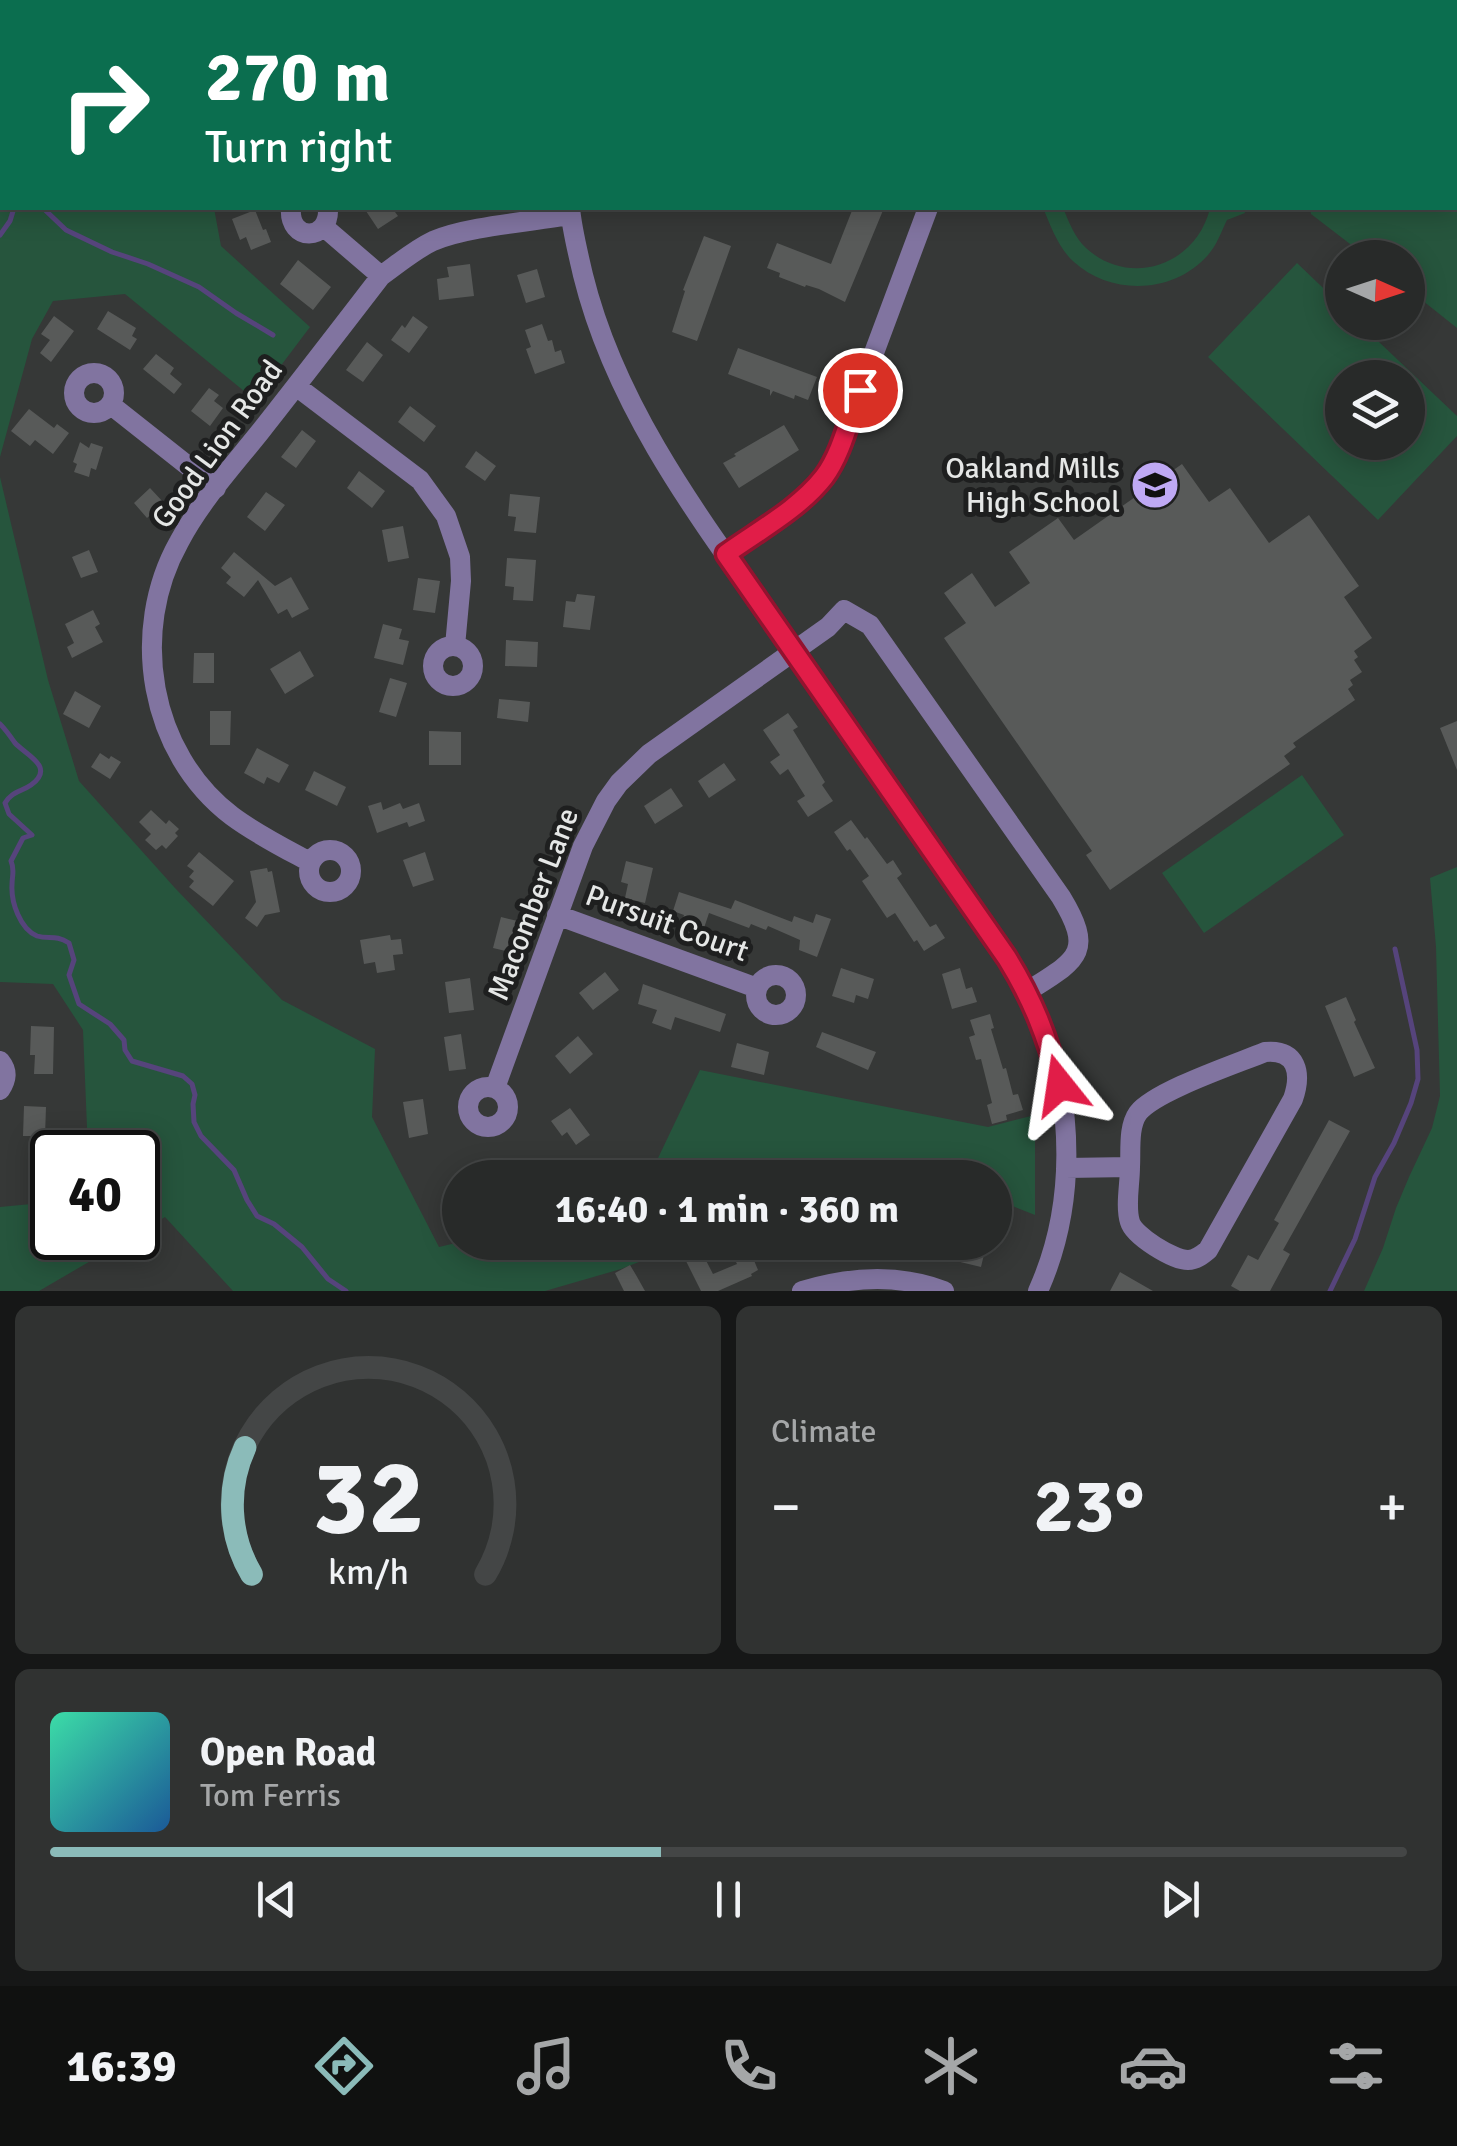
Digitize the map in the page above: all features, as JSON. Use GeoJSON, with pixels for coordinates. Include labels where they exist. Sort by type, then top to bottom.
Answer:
{"type":"FeatureCollection","features":[{"type":"Feature","properties":{"kind":"street"},"geometry":{"type":"LineString","coordinates":[[291,210],[292,223],[302,232],[316,233],[326,217],[381,276]]}},
{"type":"Feature","properties":{"kind":"street"},"geometry":{"type":"LineString","coordinates":[[726,554],[798,503],[825,476],[927,210]]}},
{"type":"Feature","properties":{"kind":"street"},"geometry":{"type":"LineString","coordinates":[[570,211],[588,296],[618,379],[651,440],[1028,991],[1046,1034],[1060,1085],[1065,1131],[1066,1168],[1056,1239],[1038,1291]]}},
{"type":"Feature","properties":{"kind":"street","name":"Good Lion Road"},"geometry":{"type":"LineString","coordinates":[[310,862],[232,816],[196,780],[172,740],[156,696],[152,670],[151,642],[159,589],[178,542],[216,488],[381,276],[433,241],[570,211]]}},
{"type":"Feature","properties":{"kind":"street"},"geometry":{"type":"LineString","coordinates":[[296,386],[420,480],[435,498],[460,557],[455,646]]}},
{"type":"Feature","properties":{"kind":"street"},"geometry":{"type":"LineString","coordinates":[[111,405],[216,488]]}},
{"type":"Feature","properties":{"kind":"street","name":"Macomber Lane"},"geometry":{"type":"LineString","coordinates":[[495,1088],[589,834],[619,783],[649,754],[828,627],[844,610],[870,624],[1075,920],[1080,934],[1072,958],[1028,991]]}},
{"type":"Feature","properties":{"kind":"street","name":"Pursuit Court"},"geometry":{"type":"LineString","coordinates":[[557,916],[757,988]]}},
{"type":"Feature","properties":{"kind":"street"},"geometry":{"type":"LineString","coordinates":[[1277,1051],[1294,1062],[1298,1085],[1293,1099],[1202,1256],[1178,1258],[1136,1232],[1129,1216],[1130,1167],[1133,1124],[1138,1113],[1159,1096],[1265,1052],[1277,1051]]}},
{"type":"Feature","properties":{"kind":"street"},"geometry":{"type":"LineString","coordinates":[[0,1060],[6,1080],[0,1090]]}},
{"type":"Feature","properties":{"kind":"street"},"geometry":{"type":"LineString","coordinates":[[1066,1168],[1130,1167]]}},
{"type":"Feature","properties":{"kind":"street"},"geometry":{"type":"LineString","coordinates":[[802,1291],[871,1278],[916,1282],[944,1291]]}},
{"type":"Feature","properties":{"kind":"green space"},"geometry":{"type":"Polygon","coordinates":[[[0,210],[214,210],[221,246],[310,327],[255,400],[125,294],[53,301],[32,339],[0,457],[0,210]]]}},
{"type":"Feature","properties":{"kind":"green space"},"geometry":{"type":"Polygon","coordinates":[[[1044,210],[1064,210],[1079,240],[1104,260],[1142,268],[1177,256],[1191,244],[1209,210],[1245,213],[1227,220],[1211,251],[1194,268],[1178,277],[1142,286],[1106,281],[1089,273],[1059,244],[1044,210]]]}},
{"type":"Feature","properties":{"kind":"green space"},"geometry":{"type":"Polygon","coordinates":[[[1310,210],[1457,210],[1457,328],[1425,303],[1425,240],[1345,240],[1310,210]]]}},
{"type":"Feature","properties":{"kind":"green space"},"geometry":{"type":"Polygon","coordinates":[[[1297,263],[1325,290],[1325,340],[1377,340],[1398,360],[1325,360],[1325,460],[1425,460],[1425,386],[1457,416],[1457,436],[1378,520],[1208,357],[1297,263]]]}},
{"type":"Feature","properties":{"kind":"green space"},"geometry":{"type":"Polygon","coordinates":[[[0,477],[48,680],[79,781],[282,1000],[375,1049],[372,1117],[442,1246],[442,1260],[644,1260],[545,1291],[233,1291],[165,1217],[160,1220],[160,1130],[87,1130],[83,1030],[53,984],[0,982],[0,477]]]}},
{"type":"Feature","properties":{"kind":"green space"},"geometry":{"type":"Polygon","coordinates":[[[1302,775],[1344,835],[1204,933],[1162,873],[1302,775]]]}},
{"type":"Feature","properties":{"kind":"green space"},"geometry":{"type":"Polygon","coordinates":[[[1457,867],[1457,1291],[1364,1291],[1432,1128],[1440,1096],[1430,878],[1457,867]]]}},
{"type":"Feature","properties":{"kind":"green space"},"geometry":{"type":"Polygon","coordinates":[[[700,1070],[988,1127],[1035,1115],[1035,1215],[1012,1206],[1012,1160],[657,1160],[700,1070]]]}},
{"type":"Feature","properties":{"kind":"green space"},"geometry":{"type":"Polygon","coordinates":[[[30,1204],[30,1260],[92,1260],[39,1291],[0,1291],[0,1207],[30,1204]]]}},
{"type":"Feature","properties":{"kind":"building"},"geometry":{"type":"Polygon","coordinates":[[[255,210],[271,242],[251,250],[246,237],[240,240],[232,219],[255,210]]]}},
{"type":"Feature","properties":{"kind":"building"},"geometry":{"type":"Polygon","coordinates":[[[365,210],[394,210],[398,216],[378,229],[365,210]]]}},
{"type":"Feature","properties":{"kind":"building"},"geometry":{"type":"Polygon","coordinates":[[[852,210],[883,210],[845,302],[779,277],[780,273],[767,268],[777,243],[831,264],[852,210]]]}},
{"type":"Feature","properties":{"kind":"building"},"geometry":{"type":"Polygon","coordinates":[[[704,236],[731,246],[697,341],[672,332],[704,236]]]}},
{"type":"Feature","properties":{"kind":"building"},"geometry":{"type":"Polygon","coordinates":[[[298,260],[331,287],[313,310],[280,284],[298,260]]]}},
{"type":"Feature","properties":{"kind":"building"},"geometry":{"type":"Polygon","coordinates":[[[470,264],[474,296],[439,300],[437,279],[449,277],[447,267],[470,264]]]}},
{"type":"Feature","properties":{"kind":"building"},"geometry":{"type":"Polygon","coordinates":[[[537,269],[545,297],[526,303],[517,275],[537,269]]]}},
{"type":"Feature","properties":{"kind":"building"},"geometry":{"type":"Polygon","coordinates":[[[108,311],[136,328],[132,336],[137,339],[130,350],[97,329],[108,311]]]}},
{"type":"Feature","properties":{"kind":"building"},"geometry":{"type":"Polygon","coordinates":[[[54,316],[74,331],[51,362],[40,353],[50,340],[41,334],[54,316]]]}},
{"type":"Feature","properties":{"kind":"building"},"geometry":{"type":"Polygon","coordinates":[[[413,316],[428,327],[409,353],[391,340],[413,316]]]}},
{"type":"Feature","properties":{"kind":"building"},"geometry":{"type":"Polygon","coordinates":[[[542,324],[548,341],[552,340],[555,352],[561,350],[565,363],[535,374],[526,349],[531,347],[525,330],[542,324]]]}},
{"type":"Feature","properties":{"kind":"building"},"geometry":{"type":"Polygon","coordinates":[[[367,342],[383,355],[363,382],[346,370],[367,342]]]}},
{"type":"Feature","properties":{"kind":"building"},"geometry":{"type":"Polygon","coordinates":[[[738,348],[817,377],[808,400],[773,391],[770,396],[770,390],[728,374],[738,348]]]}},
{"type":"Feature","properties":{"kind":"building"},"geometry":{"type":"Polygon","coordinates":[[[156,354],[174,368],[170,374],[182,384],[174,394],[143,369],[156,354]]]}},
{"type":"Feature","properties":{"kind":"building"},"geometry":{"type":"Polygon","coordinates":[[[209,388],[219,395],[214,401],[223,408],[210,426],[191,411],[209,388]]]}},
{"type":"Feature","properties":{"kind":"building"},"geometry":{"type":"Polygon","coordinates":[[[410,406],[436,426],[424,442],[398,422],[410,406]]]}},
{"type":"Feature","properties":{"kind":"building"},"geometry":{"type":"Polygon","coordinates":[[[29,409],[54,428],[57,424],[69,433],[53,454],[35,440],[30,446],[11,431],[29,409]]]}},
{"type":"Feature","properties":{"kind":"building"},"geometry":{"type":"Polygon","coordinates":[[[784,425],[799,450],[739,488],[723,463],[784,425]]]}},
{"type":"Feature","properties":{"kind":"building"},"geometry":{"type":"Polygon","coordinates":[[[302,430],[316,441],[296,468],[281,457],[302,430]]]}},
{"type":"Feature","properties":{"kind":"building"},"geometry":{"type":"Polygon","coordinates":[[[80,442],[89,448],[91,443],[103,447],[96,470],[91,468],[89,477],[74,472],[80,442]]]}},
{"type":"Feature","properties":{"kind":"building"},"geometry":{"type":"Polygon","coordinates":[[[476,451],[496,466],[485,481],[465,467],[476,451]]]}},
{"type":"Feature","properties":{"kind":"building","name":"Oakland Mills High School"},"geometry":{"type":"Polygon","coordinates":[[[1182,464],[1209,502],[1230,488],[1269,543],[1309,515],[1359,586],[1344,597],[1372,638],[1354,651],[1358,657],[1354,660],[1362,672],[1350,680],[1353,685],[1348,689],[1355,700],[1293,743],[1296,747],[1284,756],[1290,764],[1110,890],[1086,855],[1092,851],[944,638],[966,623],[944,593],[972,573],[995,607],[1030,583],[1009,552],[1058,518],[1074,540],[1182,464]]]}},
{"type":"Feature","properties":{"kind":"building"},"geometry":{"type":"Polygon","coordinates":[[[359,471],[385,491],[372,508],[347,488],[359,471]]]}},
{"type":"Feature","properties":{"kind":"building"},"geometry":{"type":"Polygon","coordinates":[[[150,488],[164,503],[147,518],[134,503],[150,488]]]}},
{"type":"Feature","properties":{"kind":"building"},"geometry":{"type":"Polygon","coordinates":[[[266,492],[285,505],[265,531],[247,517],[266,492]]]}},
{"type":"Feature","properties":{"kind":"building"},"geometry":{"type":"Polygon","coordinates":[[[510,494],[540,497],[536,533],[514,531],[516,517],[508,516],[510,494]]]}},
{"type":"Feature","properties":{"kind":"building"},"geometry":{"type":"Polygon","coordinates":[[[403,526],[409,558],[388,562],[382,530],[403,526]]]}},
{"type":"Feature","properties":{"kind":"building"},"geometry":{"type":"Polygon","coordinates":[[[89,550],[98,572],[81,578],[72,557],[89,550]]]}},
{"type":"Feature","properties":{"kind":"building"},"geometry":{"type":"Polygon","coordinates":[[[234,552],[275,586],[291,577],[309,609],[292,618],[287,609],[278,614],[258,580],[244,597],[226,583],[231,577],[221,568],[234,552]]]}},
{"type":"Feature","properties":{"kind":"building"},"geometry":{"type":"Polygon","coordinates":[[[507,558],[536,560],[533,601],[513,600],[514,587],[505,586],[507,558]]]}},
{"type":"Feature","properties":{"kind":"building"},"geometry":{"type":"Polygon","coordinates":[[[418,578],[440,581],[435,613],[413,610],[418,578]]]}},
{"type":"Feature","properties":{"kind":"building"},"geometry":{"type":"Polygon","coordinates":[[[577,594],[595,596],[590,630],[563,627],[566,601],[575,602],[577,594]]]}},
{"type":"Feature","properties":{"kind":"building"},"geometry":{"type":"Polygon","coordinates":[[[93,610],[100,624],[95,627],[103,642],[72,658],[67,647],[74,643],[65,624],[93,610]]]}},
{"type":"Feature","properties":{"kind":"building"},"geometry":{"type":"Polygon","coordinates":[[[383,624],[402,629],[399,639],[409,641],[403,665],[374,658],[383,624]]]}},
{"type":"Feature","properties":{"kind":"building"},"geometry":{"type":"Polygon","coordinates":[[[506,640],[538,642],[537,667],[505,666],[506,640]]]}},
{"type":"Feature","properties":{"kind":"building"},"geometry":{"type":"Polygon","coordinates":[[[300,651],[314,676],[285,694],[270,669],[300,651]]]}},
{"type":"Feature","properties":{"kind":"building"},"geometry":{"type":"Polygon","coordinates":[[[194,653],[214,653],[214,683],[193,683],[194,653]]]}},
{"type":"Feature","properties":{"kind":"building"},"geometry":{"type":"Polygon","coordinates":[[[390,678],[407,683],[396,717],[379,712],[390,678]]]}},
{"type":"Feature","properties":{"kind":"building"},"geometry":{"type":"Polygon","coordinates":[[[75,691],[101,706],[89,728],[63,714],[75,691]]]}},
{"type":"Feature","properties":{"kind":"building"},"geometry":{"type":"Polygon","coordinates":[[[499,699],[530,702],[528,722],[497,718],[499,699]]]}},
{"type":"Feature","properties":{"kind":"building"},"geometry":{"type":"Polygon","coordinates":[[[210,711],[231,711],[230,745],[210,745],[210,711]]]}},
{"type":"Feature","properties":{"kind":"building"},"geometry":{"type":"Polygon","coordinates":[[[788,713],[798,727],[793,730],[833,801],[808,817],[797,801],[805,796],[788,769],[780,775],[770,762],[780,755],[763,730],[788,713]]]}},
{"type":"Feature","properties":{"kind":"building"},"geometry":{"type":"Polygon","coordinates":[[[1457,721],[1457,770],[1440,728],[1457,721]]]}},
{"type":"Feature","properties":{"kind":"building"},"geometry":{"type":"Polygon","coordinates":[[[429,731],[461,732],[461,765],[429,765],[429,731]]]}},
{"type":"Feature","properties":{"kind":"building"},"geometry":{"type":"Polygon","coordinates":[[[257,748],[289,765],[279,783],[267,777],[264,784],[244,773],[257,748]]]}},
{"type":"Feature","properties":{"kind":"building"},"geometry":{"type":"Polygon","coordinates":[[[100,753],[121,762],[110,779],[91,767],[100,753]]]}},
{"type":"Feature","properties":{"kind":"building"},"geometry":{"type":"Polygon","coordinates":[[[724,763],[736,780],[709,798],[698,781],[724,763]]]}},
{"type":"Feature","properties":{"kind":"building"},"geometry":{"type":"Polygon","coordinates":[[[314,771],[346,787],[337,806],[305,790],[314,771]]]}},
{"type":"Feature","properties":{"kind":"building"},"geometry":{"type":"Polygon","coordinates":[[[671,788],[683,806],[655,824],[644,806],[671,788]]]}},
{"type":"Feature","properties":{"kind":"building"},"geometry":{"type":"Polygon","coordinates":[[[381,802],[383,810],[400,803],[403,809],[419,803],[425,821],[409,827],[407,822],[377,833],[368,806],[381,802]]]}},
{"type":"Feature","properties":{"kind":"building"},"geometry":{"type":"Polygon","coordinates":[[[151,810],[166,824],[169,820],[179,829],[166,849],[162,845],[156,850],[145,840],[151,834],[139,822],[151,810]]]}},
{"type":"Feature","properties":{"kind":"building"},"geometry":{"type":"Polygon","coordinates":[[[851,820],[887,864],[893,860],[902,874],[897,878],[930,927],[936,924],[945,938],[924,951],[895,913],[887,918],[862,881],[869,876],[834,832],[851,820]]]}},
{"type":"Feature","properties":{"kind":"building"},"geometry":{"type":"Polygon","coordinates":[[[199,852],[234,881],[213,906],[189,887],[194,871],[187,866],[199,852]]]}},
{"type":"Feature","properties":{"kind":"building"},"geometry":{"type":"Polygon","coordinates":[[[425,852],[434,880],[413,887],[403,860],[425,852]]]}},
{"type":"Feature","properties":{"kind":"building"},"geometry":{"type":"Polygon","coordinates":[[[626,861],[653,868],[645,903],[625,898],[628,884],[621,882],[626,861]]]}},
{"type":"Feature","properties":{"kind":"building"},"geometry":{"type":"Polygon","coordinates":[[[250,871],[272,871],[280,912],[265,915],[257,927],[245,918],[256,902],[250,871]]]}},
{"type":"Feature","properties":{"kind":"building"},"geometry":{"type":"Polygon","coordinates":[[[679,892],[731,909],[735,900],[792,922],[794,916],[813,923],[816,914],[831,919],[817,957],[799,950],[800,940],[768,926],[766,930],[751,924],[749,928],[709,913],[703,931],[681,924],[684,915],[673,911],[679,892]]]}},
{"type":"Feature","properties":{"kind":"building"},"geometry":{"type":"Polygon","coordinates":[[[501,917],[522,922],[514,953],[493,948],[501,917]]]}},
{"type":"Feature","properties":{"kind":"building"},"geometry":{"type":"Polygon","coordinates":[[[390,935],[391,940],[401,939],[403,954],[393,955],[395,970],[377,973],[375,962],[364,964],[360,940],[390,935]]]}},
{"type":"Feature","properties":{"kind":"building"},"geometry":{"type":"Polygon","coordinates":[[[841,968],[874,979],[868,999],[856,995],[854,1003],[832,996],[841,968]]]}},
{"type":"Feature","properties":{"kind":"building"},"geometry":{"type":"Polygon","coordinates":[[[960,968],[966,989],[972,987],[977,1002],[952,1009],[942,974],[960,968]]]}},
{"type":"Feature","properties":{"kind":"building"},"geometry":{"type":"Polygon","coordinates":[[[605,972],[619,990],[593,1010],[579,993],[605,972]]]}},
{"type":"Feature","properties":{"kind":"building"},"geometry":{"type":"Polygon","coordinates":[[[470,978],[474,1010],[449,1013],[445,982],[470,978]]]}},
{"type":"Feature","properties":{"kind":"building"},"geometry":{"type":"Polygon","coordinates":[[[643,984],[726,1014],[720,1032],[675,1017],[671,1030],[652,1023],[657,1010],[638,1004],[643,984]]]}},
{"type":"Feature","properties":{"kind":"building"},"geometry":{"type":"Polygon","coordinates":[[[1346,997],[1375,1068],[1354,1077],[1325,1006],[1346,997]]]}},
{"type":"Feature","properties":{"kind":"building"},"geometry":{"type":"Polygon","coordinates":[[[990,1014],[1003,1069],[1006,1068],[1013,1095],[1018,1094],[1023,1110],[992,1124],[987,1105],[992,1103],[981,1059],[976,1060],[969,1037],[975,1035],[970,1020],[990,1014]]]}},
{"type":"Feature","properties":{"kind":"building"},"geometry":{"type":"Polygon","coordinates":[[[31,1026],[54,1027],[53,1074],[34,1074],[31,1026]]]}},
{"type":"Feature","properties":{"kind":"building"},"geometry":{"type":"Polygon","coordinates":[[[822,1032],[876,1052],[868,1070],[816,1047],[822,1032]]]}},
{"type":"Feature","properties":{"kind":"building"},"geometry":{"type":"Polygon","coordinates":[[[461,1034],[466,1069],[449,1071],[444,1037],[461,1034]]]}},
{"type":"Feature","properties":{"kind":"building"},"geometry":{"type":"Polygon","coordinates":[[[578,1036],[593,1054],[570,1074],[555,1056],[578,1036]]]}},
{"type":"Feature","properties":{"kind":"building"},"geometry":{"type":"Polygon","coordinates":[[[737,1043],[769,1052],[764,1075],[731,1067],[737,1043]]]}},
{"type":"Feature","properties":{"kind":"building"},"geometry":{"type":"Polygon","coordinates":[[[423,1099],[428,1134],[409,1138],[403,1102],[423,1099]]]}},
{"type":"Feature","properties":{"kind":"building"},"geometry":{"type":"Polygon","coordinates":[[[24,1106],[46,1107],[45,1130],[30,1130],[30,1136],[23,1136],[24,1106]]]}},
{"type":"Feature","properties":{"kind":"building"},"geometry":{"type":"Polygon","coordinates":[[[570,1108],[590,1135],[576,1145],[567,1132],[562,1136],[551,1121],[570,1108]]]}},
{"type":"Feature","properties":{"kind":"building"},"geometry":{"type":"Polygon","coordinates":[[[1329,1120],[1350,1131],[1283,1250],[1290,1254],[1270,1291],[1240,1291],[1231,1286],[1248,1255],[1258,1260],[1279,1223],[1274,1220],[1329,1120]]]}},
{"type":"Feature","properties":{"kind":"building"},"geometry":{"type":"Polygon","coordinates":[[[686,1260],[706,1260],[713,1274],[737,1264],[735,1260],[754,1260],[758,1270],[752,1276],[718,1291],[701,1291],[686,1260]]]}},
{"type":"Feature","properties":{"kind":"building"},"geometry":{"type":"Polygon","coordinates":[[[952,1260],[983,1260],[981,1267],[952,1260]]]}},
{"type":"Feature","properties":{"kind":"building"},"geometry":{"type":"Polygon","coordinates":[[[630,1265],[645,1291],[624,1291],[615,1273],[630,1265]]]}},
{"type":"Feature","properties":{"kind":"building"},"geometry":{"type":"Polygon","coordinates":[[[1120,1272],[1132,1279],[1153,1291],[1110,1291],[1120,1272]]]}},
{"type":"Feature","properties":{"kind":"waterway"},"geometry":{"type":"LineString","coordinates":[[0,235],[13,210]]}},
{"type":"Feature","properties":{"kind":"waterway"},"geometry":{"type":"LineString","coordinates":[[45,210],[66,230],[199,287],[273,335]]}},
{"type":"Feature","properties":{"kind":"waterway"},"geometry":{"type":"LineString","coordinates":[[0,724],[36,762],[41,773],[5,803],[9,814],[32,835],[23,838],[11,861],[13,899],[21,921],[37,936],[69,943],[74,960],[69,975],[79,1004],[110,1024],[124,1040],[132,1061],[183,1076],[192,1084],[194,1122],[201,1136],[234,1170],[257,1216],[274,1224],[302,1247],[328,1279],[346,1291]]}},
{"type":"Feature","properties":{"kind":"waterway"},"geometry":{"type":"LineString","coordinates":[[1330,1291],[1355,1239],[1375,1177],[1394,1143],[1418,1079],[1417,1050],[1395,949]]}},
{"type":"Feature","properties":{"kind":"place","name":"Oakland Mills High School"},"geometry":{"type":"Point","coordinates":[1155,485]}},
{"type":"Feature","properties":{"kind":"route"},"geometry":{"type":"LineString","coordinates":[[860,390],[825,476],[798,503],[726,554],[1028,991],[1060,1085]]}}]}
